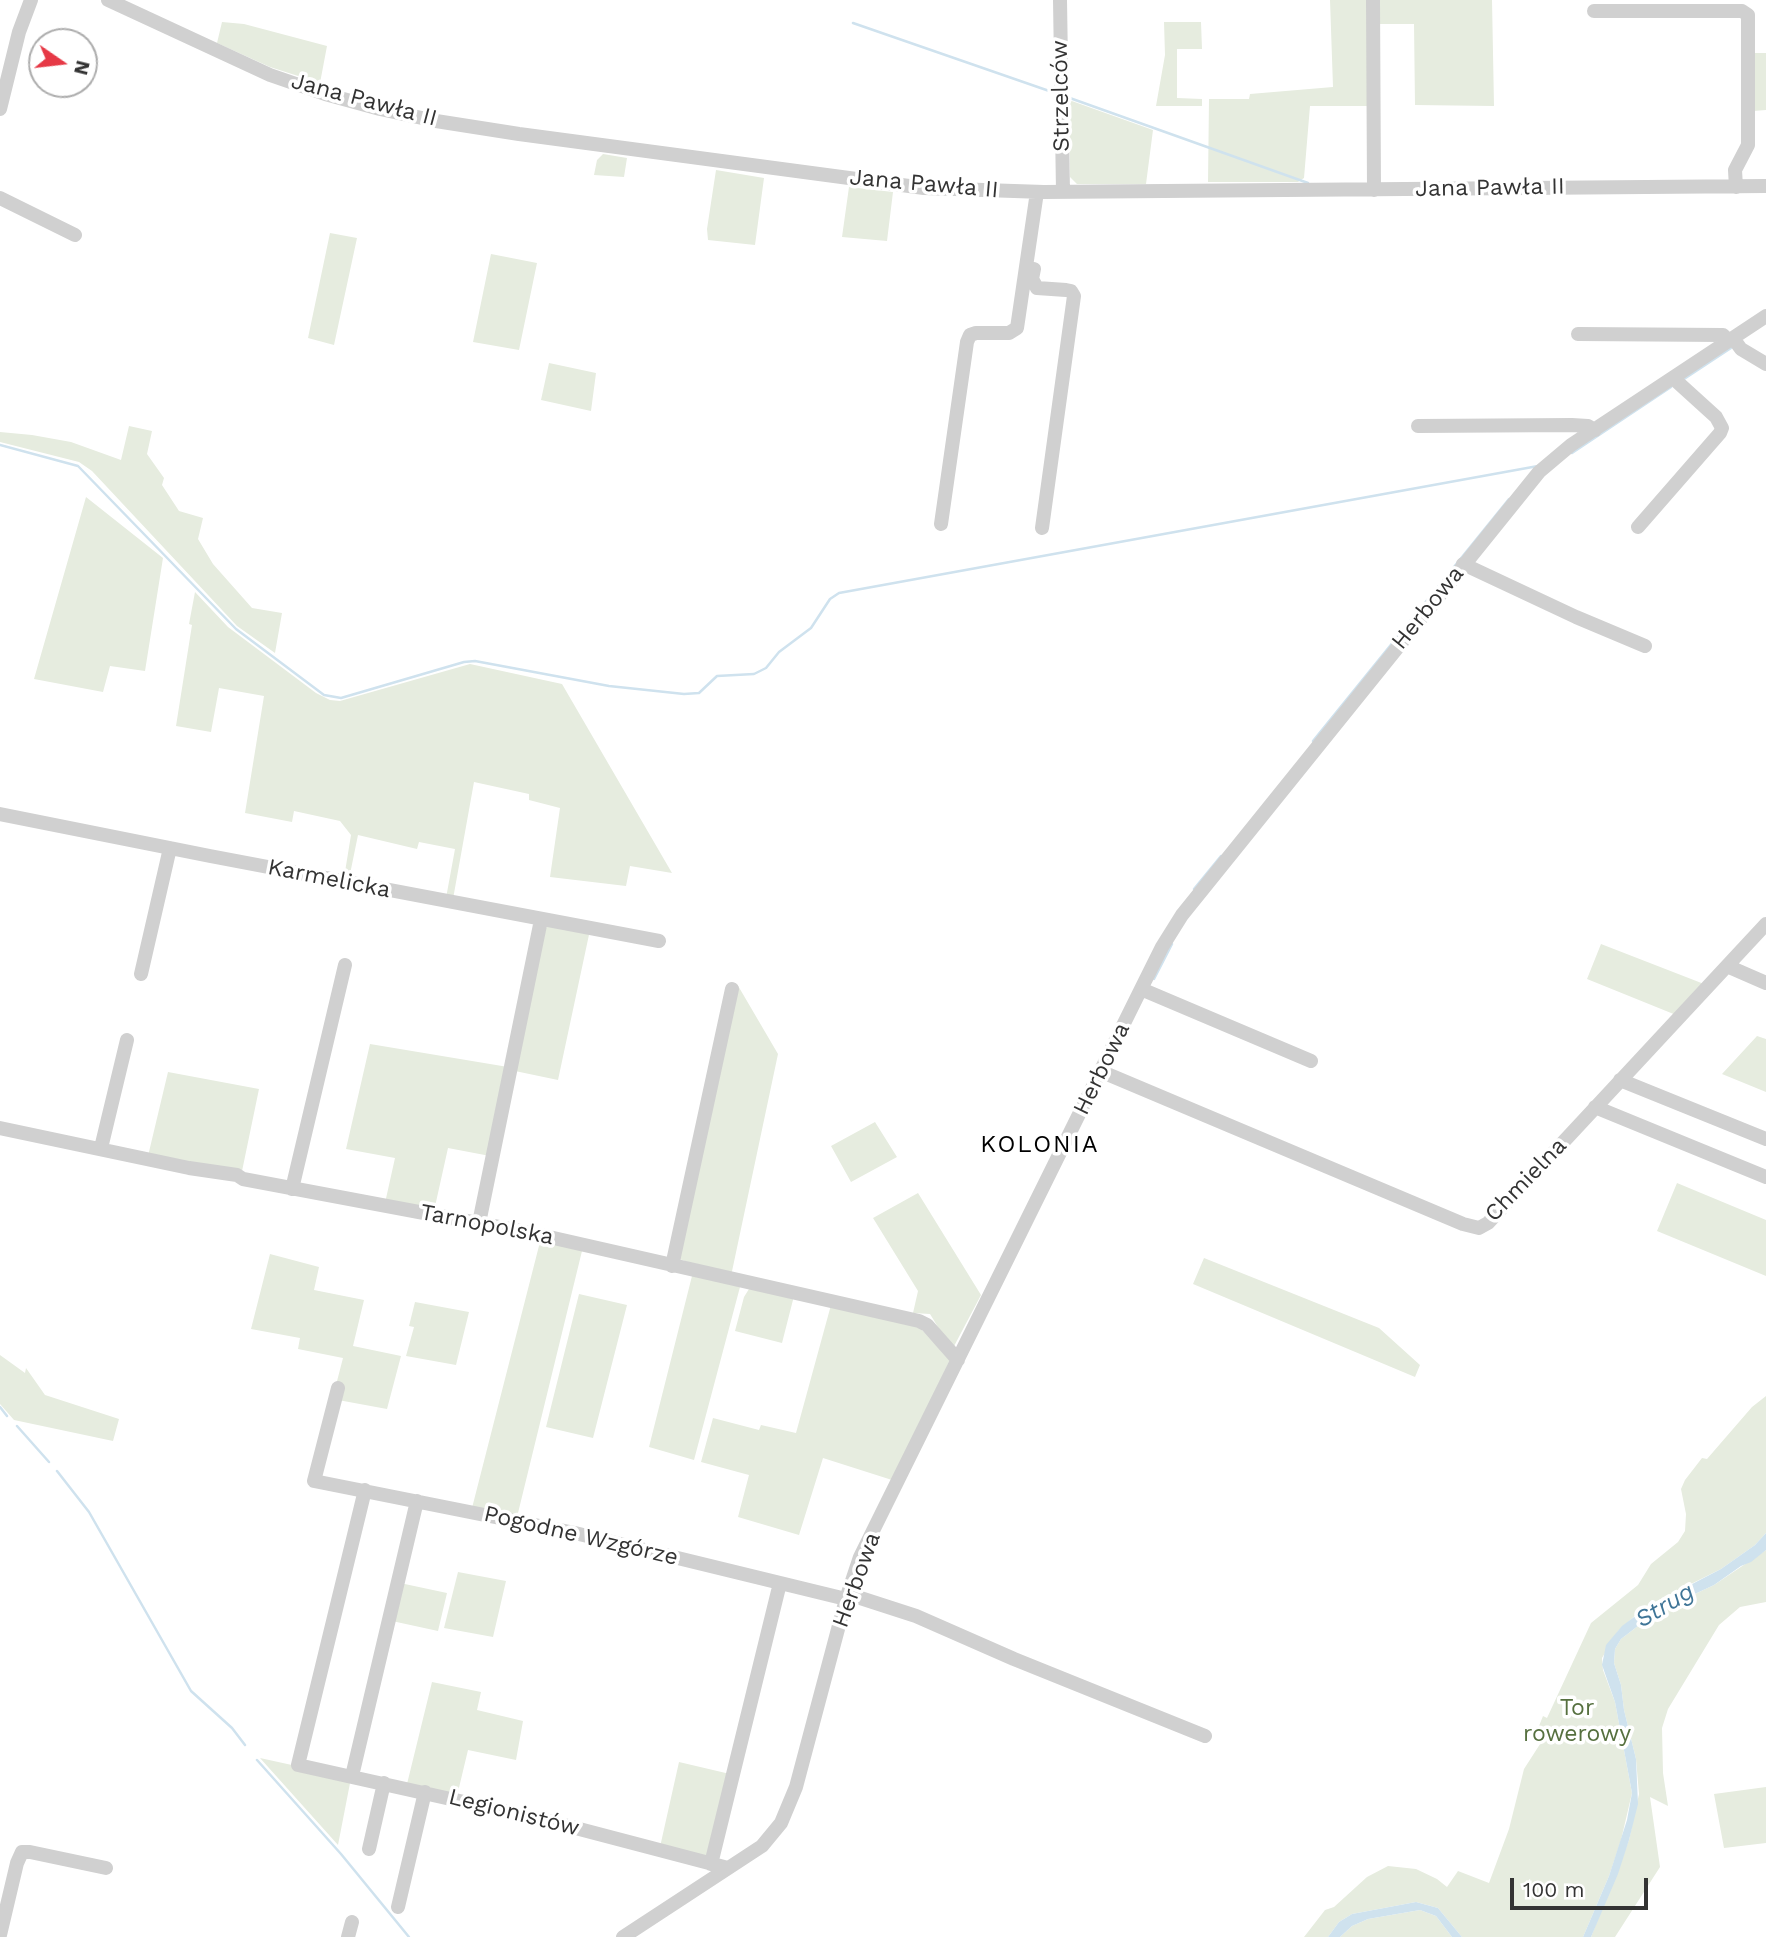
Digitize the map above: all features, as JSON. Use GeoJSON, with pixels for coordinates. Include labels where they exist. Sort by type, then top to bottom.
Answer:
{"type":"FeatureCollection","features":[{"type":"Feature","properties":{"kind":"street"},"geometry":{"type":"LineString","coordinates":[[0,109],[19,32],[31,0]]}},
{"type":"Feature","properties":{"kind":"street","name":"Jana Pawła II"},"geometry":{"type":"LineString","coordinates":[[108,0],[270,75],[325,94],[436,121],[924,188],[1063,192],[1766,186]]}},
{"type":"Feature","properties":{"kind":"street","name":"Strzelców"},"geometry":{"type":"LineString","coordinates":[[1060,0],[1063,192]]}},
{"type":"Feature","properties":{"kind":"street"},"geometry":{"type":"LineString","coordinates":[[1373,0],[1374,190]]}},
{"type":"Feature","properties":{"kind":"street"},"geometry":{"type":"LineString","coordinates":[[1594,10],[1622,5],[1667,5],[1742,11],[1748,15],[1748,145],[1735,170],[1736,187]]}},
{"type":"Feature","properties":{"kind":"street"},"geometry":{"type":"LineString","coordinates":[[941,524],[967,342],[970,335],[976,333],[1009,333],[1017,327],[1041,192]]}},
{"type":"Feature","properties":{"kind":"street"},"geometry":{"type":"LineString","coordinates":[[1041,192],[1032,279],[1042,290],[1072,291],[1074,296],[1041,528]]}},
{"type":"Feature","properties":{"kind":"street"},"geometry":{"type":"LineString","coordinates":[[0,198],[75,235]]}},
{"type":"Feature","properties":{"kind":"street","name":"Herbowa"},"geometry":{"type":"LineString","coordinates":[[623,1937],[771,1837],[789,1808],[860,1557],[1162,947],[1182,915],[1539,472],[1595,430],[1766,316]]}},
{"type":"Feature","properties":{"kind":"street"},"geometry":{"type":"LineString","coordinates":[[1578,334],[1723,335],[1766,364]]}},
{"type":"Feature","properties":{"kind":"street"},"geometry":{"type":"LineString","coordinates":[[1638,527],[1722,428],[1716,417],[1673,378]]}},
{"type":"Feature","properties":{"kind":"street"},"geometry":{"type":"LineString","coordinates":[[1418,426],[1572,425],[1588,426],[1595,430]]}},
{"type":"Feature","properties":{"kind":"street"},"geometry":{"type":"LineString","coordinates":[[1463,565],[1645,646]]}},
{"type":"Feature","properties":{"kind":"street","name":"Karmelicka"},"geometry":{"type":"LineString","coordinates":[[0,814],[659,941]]}},
{"type":"Feature","properties":{"kind":"street"},"geometry":{"type":"LineString","coordinates":[[141,974],[170,848]]}},
{"type":"Feature","properties":{"kind":"street"},"geometry":{"type":"LineString","coordinates":[[479,1223],[541,920]]}},
{"type":"Feature","properties":{"kind":"street","name":"Chmielna"},"geometry":{"type":"LineString","coordinates":[[1100,1071],[1451,1219],[1479,1228],[1488,1223],[1766,925]]}},
{"type":"Feature","properties":{"kind":"street"},"geometry":{"type":"LineString","coordinates":[[292,1189],[345,965]]}},
{"type":"Feature","properties":{"kind":"street"},"geometry":{"type":"LineString","coordinates":[[1727,966],[1766,983]]}},
{"type":"Feature","properties":{"kind":"street"},"geometry":{"type":"LineString","coordinates":[[672,1266],[732,989]]}},
{"type":"Feature","properties":{"kind":"street"},"geometry":{"type":"LineString","coordinates":[[1141,989],[1311,1061]]}},
{"type":"Feature","properties":{"kind":"street"},"geometry":{"type":"LineString","coordinates":[[102,1148],[127,1040]]}},
{"type":"Feature","properties":{"kind":"street"},"geometry":{"type":"LineString","coordinates":[[1620,1080],[1766,1139]]}},
{"type":"Feature","properties":{"kind":"street"},"geometry":{"type":"LineString","coordinates":[[1595,1108],[1766,1177]]}},
{"type":"Feature","properties":{"kind":"street","name":"Tarnopolska"},"geometry":{"type":"LineString","coordinates":[[0,1128],[292,1189],[479,1223],[919,1321],[927,1325],[958,1360]]}},
{"type":"Feature","properties":{"kind":"street","name":"Pogodne Wzgórze"},"geometry":{"type":"LineString","coordinates":[[338,1388],[314,1481],[575,1533],[779,1583],[847,1596],[916,1616],[1205,1737]]}},
{"type":"Feature","properties":{"kind":"street","name":"Legionistów"},"geometry":{"type":"LineString","coordinates":[[365,1490],[298,1765],[545,1820],[728,1868]]}},
{"type":"Feature","properties":{"kind":"street"},"geometry":{"type":"LineString","coordinates":[[352,1776],[418,1501]]}},
{"type":"Feature","properties":{"kind":"street"},"geometry":{"type":"LineString","coordinates":[[712,1864],[779,1583]]}},
{"type":"Feature","properties":{"kind":"street"},"geometry":{"type":"LineString","coordinates":[[369,1849],[384,1783]]}},
{"type":"Feature","properties":{"kind":"street"},"geometry":{"type":"LineString","coordinates":[[398,1907],[425,1792]]}},
{"type":"Feature","properties":{"kind":"street"},"geometry":{"type":"LineString","coordinates":[[0,1935],[22,1852],[106,1867]]}},
{"type":"Feature","properties":{"kind":"street"},"geometry":{"type":"LineString","coordinates":[[348,1937],[352,1922]]}},
{"type":"Feature","properties":{"kind":"green space"},"geometry":{"type":"Polygon","coordinates":[[[1330,0],[1368,0],[1369,106],[1310,106],[1304,178],[1298,182],[1208,182],[1209,99],[1249,99],[1250,94],[1333,87],[1330,0]]]}},
{"type":"Feature","properties":{"kind":"green space"},"geometry":{"type":"Polygon","coordinates":[[[1376,0],[1492,0],[1494,106],[1415,105],[1414,24],[1376,24],[1376,0]]]}},
{"type":"Feature","properties":{"kind":"green space"},"geometry":{"type":"Polygon","coordinates":[[[222,22],[244,24],[327,46],[320,83],[270,67],[217,43],[222,22]]]}},
{"type":"Feature","properties":{"kind":"green space"},"geometry":{"type":"Polygon","coordinates":[[[1164,22],[1201,22],[1202,49],[1177,49],[1177,98],[1202,99],[1202,106],[1156,106],[1165,55],[1164,22]]]}},
{"type":"Feature","properties":{"kind":"green space"},"geometry":{"type":"Polygon","coordinates":[[[1753,53],[1766,53],[1766,110],[1753,111],[1753,53]]]}},
{"type":"Feature","properties":{"kind":"green space"},"geometry":{"type":"Polygon","coordinates":[[[1069,100],[1153,130],[1146,184],[1077,184],[1070,177],[1069,100]]]}},
{"type":"Feature","properties":{"kind":"green space"},"geometry":{"type":"Polygon","coordinates":[[[603,154],[627,158],[624,177],[594,175],[597,160],[603,154]]]}},
{"type":"Feature","properties":{"kind":"green space"},"geometry":{"type":"Polygon","coordinates":[[[716,170],[764,178],[755,245],[708,240],[707,229],[716,170]]]}},
{"type":"Feature","properties":{"kind":"green space"},"geometry":{"type":"Polygon","coordinates":[[[849,187],[893,192],[887,241],[842,237],[849,187]]]}},
{"type":"Feature","properties":{"kind":"green space"},"geometry":{"type":"Polygon","coordinates":[[[330,233],[357,238],[334,345],[308,338],[330,233]]]}},
{"type":"Feature","properties":{"kind":"green space"},"geometry":{"type":"Polygon","coordinates":[[[491,254],[537,263],[519,350],[473,342],[491,254]]]}},
{"type":"Feature","properties":{"kind":"green space"},"geometry":{"type":"Polygon","coordinates":[[[549,363],[596,373],[591,411],[541,400],[549,363]]]}},
{"type":"Feature","properties":{"kind":"green space"},"geometry":{"type":"Polygon","coordinates":[[[129,426],[152,431],[147,454],[164,478],[162,485],[179,511],[203,518],[198,539],[213,564],[252,608],[282,613],[275,653],[237,626],[92,471],[79,462],[0,442],[0,432],[32,435],[71,442],[121,460],[129,426]]]}},
{"type":"Feature","properties":{"kind":"green space"},"geometry":{"type":"Polygon","coordinates":[[[86,497],[163,558],[145,671],[110,666],[103,692],[34,679],[86,497]]]}},
{"type":"Feature","properties":{"kind":"green space"},"geometry":{"type":"Polygon","coordinates":[[[195,592],[228,627],[316,693],[330,700],[340,701],[470,664],[562,684],[672,873],[630,866],[626,886],[550,877],[560,808],[529,800],[529,794],[474,782],[453,899],[446,898],[455,849],[419,842],[417,849],[358,835],[349,879],[344,878],[351,835],[340,821],[294,811],[292,822],[245,813],[264,696],[219,688],[211,732],[176,726],[195,592]]]}},
{"type":"Feature","properties":{"kind":"green space"},"geometry":{"type":"Polygon","coordinates":[[[553,923],[590,930],[558,1080],[515,1071],[544,929],[553,923]]]}},
{"type":"Feature","properties":{"kind":"green space"},"geometry":{"type":"Polygon","coordinates":[[[1601,944],[1704,984],[1676,1015],[1587,979],[1601,944]]]}},
{"type":"Feature","properties":{"kind":"green space"},"geometry":{"type":"Polygon","coordinates":[[[737,984],[778,1054],[731,1276],[679,1259],[737,984]]]}},
{"type":"Feature","properties":{"kind":"green space"},"geometry":{"type":"Polygon","coordinates":[[[1757,1036],[1766,1039],[1766,1092],[1722,1074],[1757,1036]]]}},
{"type":"Feature","properties":{"kind":"green space"},"geometry":{"type":"Polygon","coordinates":[[[370,1044],[508,1067],[490,1156],[448,1148],[434,1211],[385,1203],[395,1158],[346,1149],[370,1044]]]}},
{"type":"Feature","properties":{"kind":"green space"},"geometry":{"type":"Polygon","coordinates":[[[168,1072],[259,1089],[241,1176],[148,1156],[168,1072]]]}},
{"type":"Feature","properties":{"kind":"green space"},"geometry":{"type":"Polygon","coordinates":[[[875,1122],[897,1157],[851,1182],[831,1146],[875,1122]]]}},
{"type":"Feature","properties":{"kind":"green space"},"geometry":{"type":"Polygon","coordinates":[[[1677,1183],[1766,1220],[1766,1276],[1657,1231],[1677,1183]]]}},
{"type":"Feature","properties":{"kind":"green space"},"geometry":{"type":"Polygon","coordinates":[[[918,1193],[981,1295],[952,1350],[930,1314],[913,1313],[918,1291],[873,1218],[918,1193]]]}},
{"type":"Feature","properties":{"kind":"green space"},"geometry":{"type":"Polygon","coordinates":[[[541,1238],[582,1251],[518,1513],[512,1516],[472,1508],[541,1238]]]}},
{"type":"Feature","properties":{"kind":"green space"},"geometry":{"type":"Polygon","coordinates":[[[270,1254],[319,1267],[314,1290],[364,1300],[353,1346],[401,1356],[387,1409],[338,1400],[336,1385],[343,1358],[298,1349],[300,1338],[251,1329],[270,1254]]]}},
{"type":"Feature","properties":{"kind":"green space"},"geometry":{"type":"Polygon","coordinates":[[[1204,1258],[1379,1328],[1420,1365],[1415,1377],[1193,1284],[1204,1258]]]}},
{"type":"Feature","properties":{"kind":"green space"},"geometry":{"type":"Polygon","coordinates":[[[693,1272],[740,1287],[694,1460],[649,1447],[693,1272]]]}},
{"type":"Feature","properties":{"kind":"green space"},"geometry":{"type":"Polygon","coordinates":[[[749,1289],[794,1296],[782,1343],[735,1331],[744,1297],[749,1289]]]}},
{"type":"Feature","properties":{"kind":"green space"},"geometry":{"type":"Polygon","coordinates":[[[579,1294],[627,1305],[593,1438],[546,1427],[579,1294]]]}},
{"type":"Feature","properties":{"kind":"green space"},"geometry":{"type":"Polygon","coordinates":[[[415,1302],[469,1312],[456,1365],[406,1356],[414,1327],[409,1326],[415,1302]]]}},
{"type":"Feature","properties":{"kind":"green space"},"geometry":{"type":"Polygon","coordinates":[[[831,1305],[904,1321],[921,1329],[950,1360],[892,1480],[823,1458],[799,1535],[738,1517],[749,1475],[701,1462],[713,1418],[759,1430],[761,1425],[796,1433],[831,1305]]]}},
{"type":"Feature","properties":{"kind":"green space"},"geometry":{"type":"Polygon","coordinates":[[[0,1355],[25,1373],[26,1368],[45,1395],[119,1419],[113,1441],[14,1420],[0,1404],[0,1355]]]}},
{"type":"Feature","properties":{"kind":"green space","name":"Tor rowerowy"},"geometry":{"type":"Polygon","coordinates":[[[1766,1396],[1766,1533],[1755,1545],[1721,1569],[1637,1614],[1618,1631],[1602,1658],[1603,1670],[1615,1702],[1632,1793],[1609,1876],[1583,1937],[1462,1937],[1438,1908],[1416,1902],[1352,1914],[1339,1922],[1328,1937],[1304,1937],[1325,1910],[1334,1907],[1367,1877],[1388,1866],[1416,1869],[1447,1887],[1458,1871],[1489,1883],[1509,1829],[1524,1769],[1542,1741],[1538,1737],[1543,1727],[1539,1726],[1543,1716],[1547,1718],[1591,1623],[1638,1585],[1651,1564],[1678,1542],[1685,1531],[1686,1514],[1681,1489],[1685,1480],[1702,1458],[1707,1459],[1752,1407],[1766,1396]]]}},
{"type":"Feature","properties":{"kind":"green space"},"geometry":{"type":"Polygon","coordinates":[[[1766,1550],[1766,1602],[1740,1607],[1719,1625],[1668,1709],[1662,1728],[1663,1773],[1668,1806],[1650,1797],[1660,1867],[1615,1937],[1591,1937],[1629,1840],[1639,1794],[1636,1759],[1614,1663],[1615,1649],[1621,1639],[1647,1619],[1714,1585],[1766,1550]]]}},
{"type":"Feature","properties":{"kind":"green space"},"geometry":{"type":"Polygon","coordinates":[[[458,1572],[506,1581],[493,1637],[444,1628],[458,1572]]]}},
{"type":"Feature","properties":{"kind":"green space"},"geometry":{"type":"Polygon","coordinates":[[[400,1583],[447,1593],[438,1631],[392,1621],[400,1583]]]}},
{"type":"Feature","properties":{"kind":"green space"},"geometry":{"type":"Polygon","coordinates":[[[432,1682],[481,1692],[477,1710],[523,1721],[516,1760],[468,1750],[457,1796],[407,1784],[432,1682]]]}},
{"type":"Feature","properties":{"kind":"green space"},"geometry":{"type":"Polygon","coordinates":[[[260,1758],[351,1778],[338,1845],[260,1758]]]}},
{"type":"Feature","properties":{"kind":"green space"},"geometry":{"type":"Polygon","coordinates":[[[679,1762],[730,1774],[709,1860],[660,1847],[679,1762]]]}},
{"type":"Feature","properties":{"kind":"green space"},"geometry":{"type":"Polygon","coordinates":[[[1766,1787],[1766,1843],[1724,1848],[1714,1794],[1766,1787]]]}},
{"type":"Feature","properties":{"kind":"green space"},"geometry":{"type":"Polygon","coordinates":[[[1420,1910],[1436,1916],[1452,1937],[1340,1937],[1352,1926],[1368,1919],[1420,1910]]]}},
{"type":"Feature","properties":{"kind":"water","name":"Strug"},"geometry":{"type":"Polygon","coordinates":[[[1766,1533],[1766,1550],[1751,1562],[1714,1585],[1647,1619],[1621,1639],[1615,1649],[1614,1663],[1636,1759],[1638,1804],[1618,1874],[1591,1937],[1583,1937],[1609,1876],[1627,1820],[1632,1793],[1615,1702],[1602,1665],[1606,1645],[1622,1626],[1646,1608],[1721,1569],[1755,1545],[1766,1533]]]}},
{"type":"Feature","properties":{"kind":"water"},"geometry":{"type":"Polygon","coordinates":[[[1416,1902],[1438,1908],[1462,1937],[1452,1937],[1436,1916],[1420,1910],[1368,1919],[1352,1926],[1340,1937],[1328,1937],[1339,1922],[1352,1914],[1416,1902]]]}},
{"type":"Feature","properties":{"kind":"waterway"},"geometry":{"type":"LineString","coordinates":[[853,23],[1055,93]]}},
{"type":"Feature","properties":{"kind":"waterway"},"geometry":{"type":"LineString","coordinates":[[1067,97],[1308,183]]}},
{"type":"Feature","properties":{"kind":"waterway"},"geometry":{"type":"LineString","coordinates":[[1684,379],[1731,348]]}},
{"type":"Feature","properties":{"kind":"waterway"},"geometry":{"type":"LineString","coordinates":[[1572,453],[1671,387]]}},
{"type":"Feature","properties":{"kind":"waterway"},"geometry":{"type":"LineString","coordinates":[[0,445],[78,466],[236,629],[324,695],[341,698],[475,661],[609,686],[684,694],[699,693],[717,676],[754,674],[766,668],[779,652],[811,628],[830,599],[839,593],[1538,466]]}},
{"type":"Feature","properties":{"kind":"waterway"},"geometry":{"type":"LineString","coordinates":[[1313,741],[1509,499]]}},
{"type":"Feature","properties":{"kind":"waterway"},"geometry":{"type":"LineString","coordinates":[[1194,889],[1221,856]]}},
{"type":"Feature","properties":{"kind":"waterway"},"geometry":{"type":"LineString","coordinates":[[1154,979],[1172,944]]}},
{"type":"Feature","properties":{"kind":"waterway"},"geometry":{"type":"LineString","coordinates":[[0,1407],[7,1416]]}},
{"type":"Feature","properties":{"kind":"waterway"},"geometry":{"type":"LineString","coordinates":[[17,1426],[49,1462]]}},
{"type":"Feature","properties":{"kind":"waterway"},"geometry":{"type":"LineString","coordinates":[[57,1471],[89,1512],[191,1691],[232,1728],[245,1745]]}},
{"type":"Feature","properties":{"kind":"waterway"},"geometry":{"type":"LineString","coordinates":[[257,1760],[341,1854],[409,1937]]}},
{"type":"Feature","properties":{"kind":"district","name":"KOLONIA"},"geometry":{"type":"Point","coordinates":[1040,1145]}}]}
